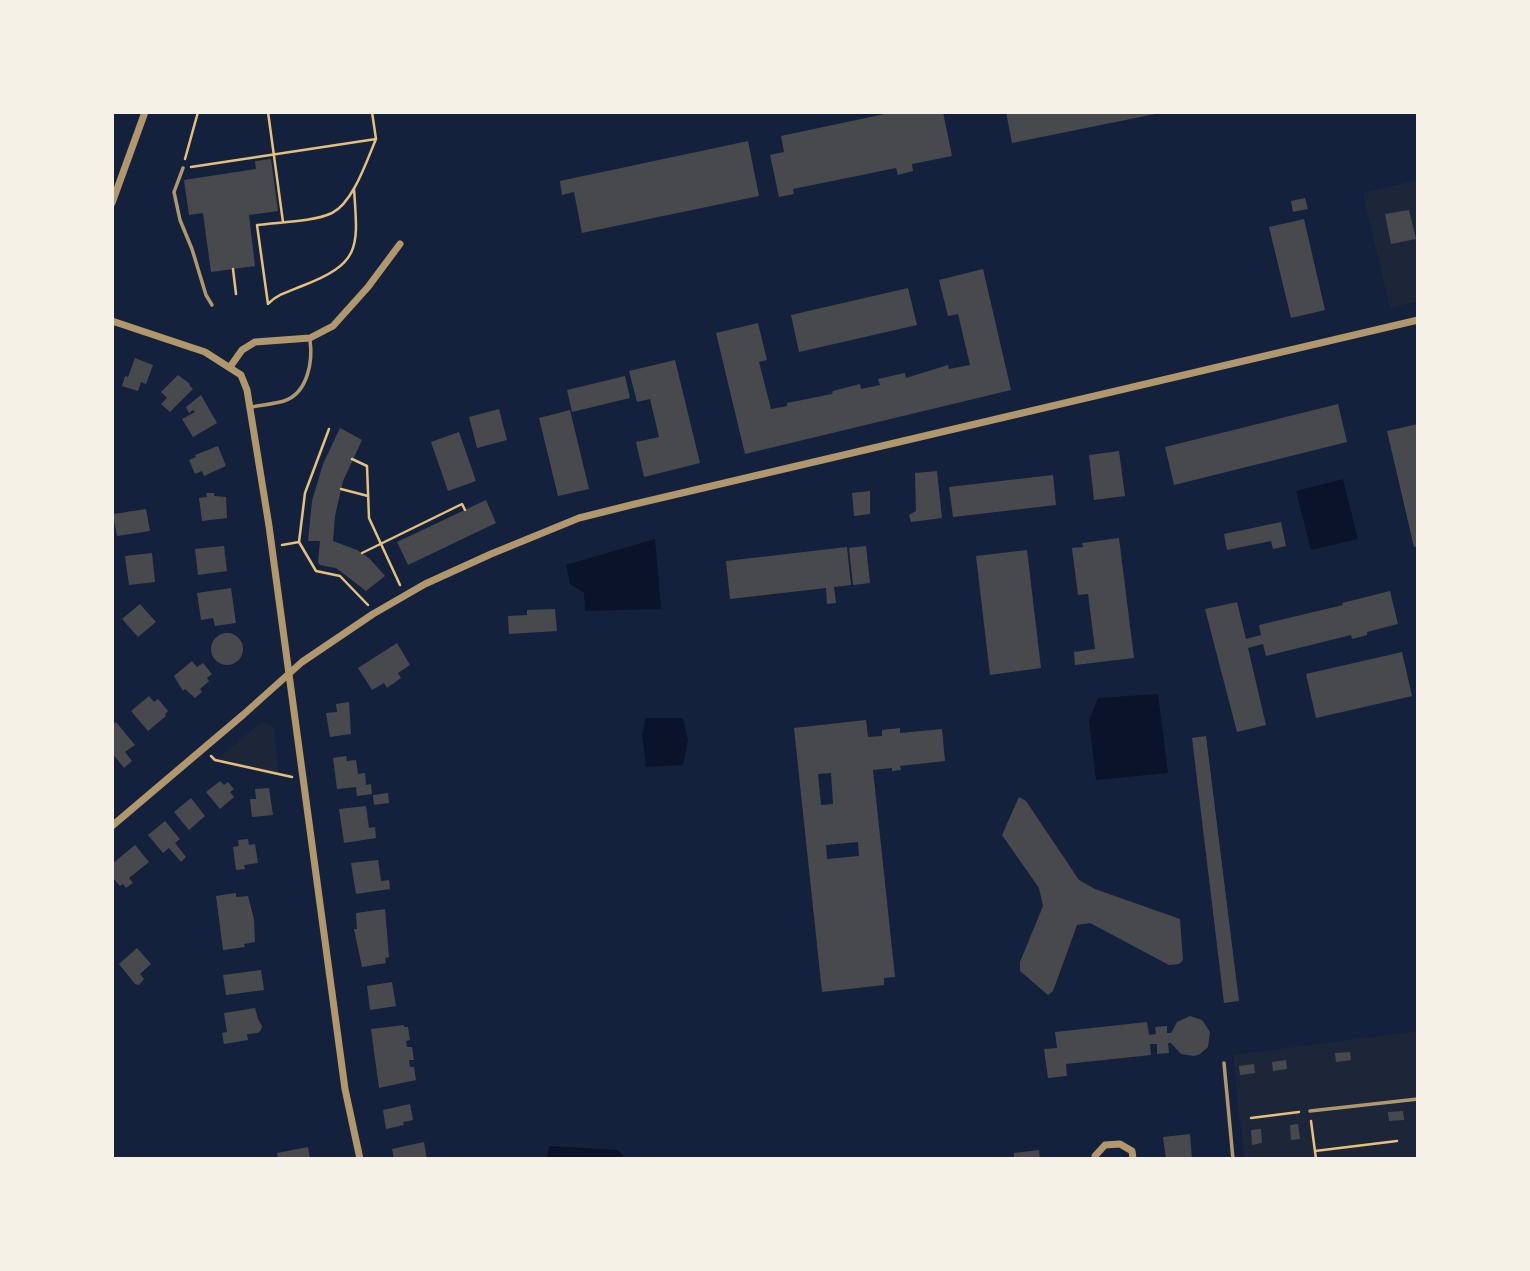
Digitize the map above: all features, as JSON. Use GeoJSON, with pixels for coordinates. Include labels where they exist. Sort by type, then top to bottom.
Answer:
{"type":"FeatureCollection","features":[{"type":"Feature","properties":{"kind":"street"},"geometry":{"type":"LineString","coordinates":[[112,203],[145,112]]}},
{"type":"Feature","properties":{"kind":"street"},"geometry":{"type":"LineString","coordinates":[[230,367],[242,350],[255,342],[278,338],[310,338],[333,326],[368,287],[400,244]]}},
{"type":"Feature","properties":{"kind":"street"},"geometry":{"type":"LineString","coordinates":[[112,826],[314,653],[373,614],[405,594],[579,518],[1418,320]]}},
{"type":"Feature","properties":{"kind":"street"},"geometry":{"type":"LineString","coordinates":[[112,321],[205,352],[230,367],[241,375],[251,407],[345,1089],[360,1159]]}},
{"type":"Feature","properties":{"kind":"street"},"geometry":{"type":"LineString","coordinates":[[1096,1159],[1095,1156],[1105,1145],[1120,1144],[1132,1151],[1133,1159]]}},
{"type":"Feature","properties":{"kind":"lane"},"geometry":{"type":"LineString","coordinates":[[183,168],[174,192],[180,220],[212,305]]}},
{"type":"Feature","properties":{"kind":"lane"},"geometry":{"type":"LineString","coordinates":[[251,407],[286,401],[301,390],[308,374],[312,352],[310,338]]}},
{"type":"Feature","properties":{"kind":"lane"},"geometry":{"type":"LineString","coordinates":[[1224,1063],[1233,1159]]}},
{"type":"Feature","properties":{"kind":"lane"},"geometry":{"type":"LineString","coordinates":[[1310,1111],[1418,1098]]}},
{"type":"Feature","properties":{"kind":"path"},"geometry":{"type":"LineString","coordinates":[[198,112],[183,168],[376,139]]}},
{"type":"Feature","properties":{"kind":"path"},"geometry":{"type":"LineString","coordinates":[[268,112],[283,222]]}},
{"type":"Feature","properties":{"kind":"path"},"geometry":{"type":"LineString","coordinates":[[354,189],[357,242],[346,262],[331,275],[276,296],[268,304],[257,225],[334,212],[345,203],[376,139],[372,112]]}},
{"type":"Feature","properties":{"kind":"path"},"geometry":{"type":"LineString","coordinates":[[233,269],[236,294]]}},
{"type":"Feature","properties":{"kind":"path"},"geometry":{"type":"LineString","coordinates":[[329,429],[305,493],[299,542],[316,571],[340,576],[373,614]]}},
{"type":"Feature","properties":{"kind":"path"},"geometry":{"type":"LineString","coordinates":[[352,459],[367,466],[369,518],[405,594]]}},
{"type":"Feature","properties":{"kind":"path"},"geometry":{"type":"LineString","coordinates":[[341,489],[368,496]]}},
{"type":"Feature","properties":{"kind":"path"},"geometry":{"type":"LineString","coordinates":[[362,553],[462,504],[465,510]]}},
{"type":"Feature","properties":{"kind":"path"},"geometry":{"type":"LineString","coordinates":[[272,546],[299,542]]}},
{"type":"Feature","properties":{"kind":"path"},"geometry":{"type":"LineString","coordinates":[[204,748],[215,760],[302,780]]}},
{"type":"Feature","properties":{"kind":"path"},"geometry":{"type":"LineString","coordinates":[[1251,1118],[1310,1111],[1316,1159]]}},
{"type":"Feature","properties":{"kind":"path"},"geometry":{"type":"LineString","coordinates":[[1315,1151],[1397,1142]]}},
{"type":"Feature","properties":{"kind":"shaded area"},"geometry":{"type":"Polygon","coordinates":[[[1418,180],[1418,301],[1390,308],[1363,193],[1418,180]]]}},
{"type":"Feature","properties":{"kind":"shaded area"},"geometry":{"type":"Polygon","coordinates":[[[1343,479],[1358,539],[1311,550],[1296,491],[1343,479]]]}},
{"type":"Feature","properties":{"kind":"shaded area"},"geometry":{"type":"Polygon","coordinates":[[[655,539],[661,609],[585,611],[584,593],[570,584],[566,565],[655,539]]]}},
{"type":"Feature","properties":{"kind":"shaded area"},"geometry":{"type":"Polygon","coordinates":[[[1158,694],[1168,773],[1096,780],[1089,720],[1098,698],[1158,694]]]}},
{"type":"Feature","properties":{"kind":"shaded area"},"geometry":{"type":"Polygon","coordinates":[[[646,718],[683,718],[688,740],[683,765],[646,767],[642,734],[646,718]]]}},
{"type":"Feature","properties":{"kind":"shaded area"},"geometry":{"type":"Polygon","coordinates":[[[262,721],[274,727],[279,773],[217,760],[262,721]]]}},
{"type":"Feature","properties":{"kind":"shaded area"},"geometry":{"type":"Polygon","coordinates":[[[1418,1031],[1418,1159],[1244,1159],[1233,1055],[1418,1031]]]}},
{"type":"Feature","properties":{"kind":"shaded area"},"geometry":{"type":"Polygon","coordinates":[[[549,1146],[618,1150],[626,1159],[547,1159],[549,1146]]]}},
{"type":"Feature","properties":{"kind":"building"},"geometry":{"type":"Polygon","coordinates":[[[894,112],[943,112],[952,156],[912,164],[913,171],[898,175],[896,168],[793,189],[794,194],[779,197],[770,155],[784,152],[781,136],[894,112]]]}},
{"type":"Feature","properties":{"kind":"building"},"geometry":{"type":"Polygon","coordinates":[[[1006,112],[1160,112],[1160,113],[1012,143],[1006,112]]]}},
{"type":"Feature","properties":{"kind":"building"},"geometry":{"type":"Polygon","coordinates":[[[748,141],[759,196],[582,233],[574,192],[562,195],[560,181],[748,141]]]}},
{"type":"Feature","properties":{"kind":"building"},"geometry":{"type":"Polygon","coordinates":[[[271,159],[278,211],[249,215],[255,266],[211,272],[203,213],[189,215],[184,180],[256,169],[255,161],[271,159]]]}},
{"type":"Feature","properties":{"kind":"building"},"geometry":{"type":"Polygon","coordinates":[[[1305,198],[1308,209],[1293,212],[1291,201],[1305,198]]]}},
{"type":"Feature","properties":{"kind":"building"},"geometry":{"type":"Polygon","coordinates":[[[1409,210],[1416,239],[1391,244],[1385,214],[1409,210]]]}},
{"type":"Feature","properties":{"kind":"building"},"geometry":{"type":"Polygon","coordinates":[[[1304,219],[1325,310],[1291,318],[1269,227],[1304,219]]]}},
{"type":"Feature","properties":{"kind":"building"},"geometry":{"type":"Polygon","coordinates":[[[983,269],[1011,390],[745,454],[716,333],[758,323],[767,360],[759,362],[771,409],[860,384],[861,389],[880,385],[878,379],[905,373],[906,378],[948,365],[949,369],[970,365],[958,314],[948,316],[939,280],[983,269]]]}},
{"type":"Feature","properties":{"kind":"building"},"geometry":{"type":"Polygon","coordinates":[[[908,288],[917,325],[799,352],[791,315],[908,288]]]}},
{"type":"Feature","properties":{"kind":"building"},"geometry":{"type":"Polygon","coordinates":[[[135,358],[153,365],[146,384],[141,382],[138,391],[122,386],[135,358]]]}},
{"type":"Feature","properties":{"kind":"building"},"geometry":{"type":"Polygon","coordinates":[[[675,360],[700,463],[644,477],[636,442],[659,437],[650,399],[637,402],[629,371],[675,360]]]}},
{"type":"Feature","properties":{"kind":"building"},"geometry":{"type":"Polygon","coordinates":[[[178,375],[193,389],[170,412],[161,404],[167,398],[161,392],[178,375]]]}},
{"type":"Feature","properties":{"kind":"building"},"geometry":{"type":"Polygon","coordinates":[[[625,376],[630,398],[572,412],[567,390],[625,376]]]}},
{"type":"Feature","properties":{"kind":"building"},"geometry":{"type":"Polygon","coordinates":[[[201,395],[217,423],[193,437],[182,419],[195,412],[193,410],[189,413],[186,407],[201,395]]]}},
{"type":"Feature","properties":{"kind":"building"},"geometry":{"type":"Polygon","coordinates":[[[1338,404],[1347,442],[1174,485],[1165,447],[1338,404]]]}},
{"type":"Feature","properties":{"kind":"building"},"geometry":{"type":"Polygon","coordinates":[[[499,409],[507,440],[477,448],[469,417],[499,409]]]}},
{"type":"Feature","properties":{"kind":"building"},"geometry":{"type":"Polygon","coordinates":[[[570,410],[589,489],[558,496],[539,418],[570,410]]]}},
{"type":"Feature","properties":{"kind":"building"},"geometry":{"type":"Polygon","coordinates":[[[1418,424],[1418,546],[1414,547],[1387,431],[1418,424]]]}},
{"type":"Feature","properties":{"kind":"building"},"geometry":{"type":"Polygon","coordinates":[[[340,428],[362,440],[343,481],[335,516],[333,541],[357,550],[369,558],[385,576],[366,591],[336,568],[320,565],[320,541],[308,541],[312,501],[323,464],[340,428]]]}},
{"type":"Feature","properties":{"kind":"building"},"geometry":{"type":"Polygon","coordinates":[[[459,432],[476,481],[448,491],[431,442],[459,432]]]}},
{"type":"Feature","properties":{"kind":"building"},"geometry":{"type":"Polygon","coordinates":[[[218,446],[226,466],[204,476],[202,471],[195,474],[189,460],[218,446]]]}},
{"type":"Feature","properties":{"kind":"building"},"geometry":{"type":"Polygon","coordinates":[[[1119,451],[1125,496],[1094,500],[1089,455],[1119,451]]]}},
{"type":"Feature","properties":{"kind":"building"},"geometry":{"type":"Polygon","coordinates":[[[937,471],[942,518],[911,522],[909,515],[916,511],[915,473],[937,471]]]}},
{"type":"Feature","properties":{"kind":"building"},"geometry":{"type":"Polygon","coordinates":[[[1053,475],[1056,505],[953,517],[949,487],[1053,475]]]}},
{"type":"Feature","properties":{"kind":"building"},"geometry":{"type":"Polygon","coordinates":[[[870,491],[870,514],[854,516],[852,493],[870,491]]]}},
{"type":"Feature","properties":{"kind":"building"},"geometry":{"type":"Polygon","coordinates":[[[206,493],[226,497],[227,518],[202,521],[199,498],[207,497],[206,493]]]}},
{"type":"Feature","properties":{"kind":"building"},"geometry":{"type":"Polygon","coordinates":[[[486,500],[496,523],[408,565],[397,542],[486,500]]]}},
{"type":"Feature","properties":{"kind":"building"},"geometry":{"type":"Polygon","coordinates":[[[146,509],[150,531],[117,536],[113,514],[146,509]]]}},
{"type":"Feature","properties":{"kind":"building"},"geometry":{"type":"Polygon","coordinates":[[[1281,522],[1286,546],[1273,549],[1271,541],[1227,550],[1224,534],[1281,522]]]}},
{"type":"Feature","properties":{"kind":"building"},"geometry":{"type":"Polygon","coordinates":[[[1119,538],[1134,658],[1075,665],[1074,652],[1095,649],[1088,594],[1078,595],[1072,548],[1083,547],[1082,543],[1119,538]]]}},
{"type":"Feature","properties":{"kind":"building"},"geometry":{"type":"Polygon","coordinates":[[[224,546],[227,571],[198,575],[195,549],[224,546]]]}},
{"type":"Feature","properties":{"kind":"building"},"geometry":{"type":"Polygon","coordinates":[[[866,546],[870,583],[853,585],[849,548],[866,546]]]}},
{"type":"Feature","properties":{"kind":"building"},"geometry":{"type":"Polygon","coordinates":[[[847,547],[851,585],[834,587],[836,603],[827,604],[826,588],[730,599],[726,561],[847,547]]]}},
{"type":"Feature","properties":{"kind":"building"},"geometry":{"type":"Polygon","coordinates":[[[1027,550],[1041,668],[990,675],[976,556],[1027,550]]]}},
{"type":"Feature","properties":{"kind":"building"},"geometry":{"type":"Polygon","coordinates":[[[152,553],[155,582],[129,585],[125,556],[152,553]]]}},
{"type":"Feature","properties":{"kind":"building"},"geometry":{"type":"Polygon","coordinates":[[[231,588],[236,623],[215,626],[213,618],[201,620],[197,593],[231,588]]]}},
{"type":"Feature","properties":{"kind":"building"},"geometry":{"type":"Polygon","coordinates":[[[1390,591],[1398,624],[1352,639],[1351,635],[1266,656],[1263,644],[1248,648],[1266,725],[1237,732],[1205,609],[1237,602],[1246,639],[1261,635],[1259,625],[1390,591]]]}},
{"type":"Feature","properties":{"kind":"building"},"geometry":{"type":"Polygon","coordinates":[[[140,604],[156,622],[138,637],[122,619],[140,604]]]}},
{"type":"Feature","properties":{"kind":"building"},"geometry":{"type":"Polygon","coordinates":[[[555,609],[557,631],[509,634],[508,616],[527,615],[527,610],[555,609]]]}},
{"type":"Feature","properties":{"kind":"building"},"geometry":{"type":"Polygon","coordinates":[[[227,633],[239,637],[243,649],[239,661],[227,665],[215,661],[211,649],[215,637],[227,633]]]}},
{"type":"Feature","properties":{"kind":"building"},"geometry":{"type":"Polygon","coordinates":[[[397,643],[410,665],[398,673],[401,678],[387,688],[384,683],[372,690],[358,668],[397,643]]]}},
{"type":"Feature","properties":{"kind":"building"},"geometry":{"type":"Polygon","coordinates":[[[1402,652],[1412,696],[1316,718],[1306,674],[1402,652]]]}},
{"type":"Feature","properties":{"kind":"building"},"geometry":{"type":"Polygon","coordinates":[[[192,661],[197,667],[203,663],[212,674],[200,689],[202,692],[195,698],[185,689],[183,691],[174,676],[192,661]]]}},
{"type":"Feature","properties":{"kind":"building"},"geometry":{"type":"Polygon","coordinates":[[[149,696],[154,702],[158,699],[168,711],[166,716],[148,731],[131,711],[149,696]]]}},
{"type":"Feature","properties":{"kind":"building"},"geometry":{"type":"Polygon","coordinates":[[[349,702],[351,734],[330,737],[326,713],[337,712],[336,704],[349,702]]]}},
{"type":"Feature","properties":{"kind":"building"},"geometry":{"type":"Polygon","coordinates":[[[866,720],[868,737],[882,736],[882,730],[900,728],[900,733],[942,729],[945,761],[900,766],[901,770],[873,770],[895,977],[884,978],[884,985],[822,992],[794,728],[866,720]],[[831,773],[818,774],[821,805],[833,804],[831,773]],[[858,842],[826,845],[827,859],[859,856],[858,842]]]}},
{"type":"Feature","properties":{"kind":"building"},"geometry":{"type":"Polygon","coordinates":[[[116,722],[135,745],[125,752],[132,761],[124,768],[112,753],[112,725],[116,722]]]}},
{"type":"Feature","properties":{"kind":"building"},"geometry":{"type":"Polygon","coordinates":[[[1206,736],[1239,1001],[1224,1003],[1192,738],[1206,736]]]}},
{"type":"Feature","properties":{"kind":"building"},"geometry":{"type":"Polygon","coordinates":[[[346,756],[347,761],[356,760],[358,774],[365,773],[366,785],[371,784],[372,794],[357,796],[356,787],[337,789],[333,758],[346,756]]]}},
{"type":"Feature","properties":{"kind":"building"},"geometry":{"type":"Polygon","coordinates":[[[220,781],[224,785],[228,782],[234,789],[230,792],[234,797],[220,809],[206,792],[220,781]]]}},
{"type":"Feature","properties":{"kind":"building"},"geometry":{"type":"Polygon","coordinates":[[[269,788],[273,815],[252,817],[250,799],[256,799],[255,789],[269,788]]]}},
{"type":"Feature","properties":{"kind":"building"},"geometry":{"type":"Polygon","coordinates":[[[388,793],[389,803],[374,805],[373,795],[388,793]]]}},
{"type":"Feature","properties":{"kind":"building"},"geometry":{"type":"Polygon","coordinates":[[[1019,797],[1026,801],[1079,880],[1095,889],[1180,919],[1183,960],[1179,964],[1169,965],[1090,923],[1077,925],[1053,991],[1048,995],[1020,971],[1020,962],[1043,906],[1039,888],[1002,835],[1019,797]]]}},
{"type":"Feature","properties":{"kind":"building"},"geometry":{"type":"Polygon","coordinates":[[[191,798],[205,816],[189,830],[174,812],[191,798]]]}},
{"type":"Feature","properties":{"kind":"building"},"geometry":{"type":"Polygon","coordinates":[[[366,806],[369,828],[375,827],[376,838],[344,843],[339,809],[366,806]]]}},
{"type":"Feature","properties":{"kind":"building"},"geometry":{"type":"Polygon","coordinates":[[[165,821],[180,839],[175,843],[186,857],[181,862],[169,848],[163,853],[148,835],[165,821]]]}},
{"type":"Feature","properties":{"kind":"building"},"geometry":{"type":"Polygon","coordinates":[[[248,839],[249,845],[255,844],[258,863],[244,865],[245,869],[236,870],[233,847],[239,846],[238,840],[248,839]]]}},
{"type":"Feature","properties":{"kind":"building"},"geometry":{"type":"Polygon","coordinates":[[[135,845],[149,862],[129,878],[133,883],[126,888],[123,884],[120,886],[112,877],[112,864],[135,845]]]}},
{"type":"Feature","properties":{"kind":"building"},"geometry":{"type":"Polygon","coordinates":[[[378,860],[381,881],[389,880],[390,889],[356,894],[351,863],[378,860]]]}},
{"type":"Feature","properties":{"kind":"building"},"geometry":{"type":"Polygon","coordinates":[[[236,893],[236,897],[248,896],[254,919],[255,942],[244,944],[245,947],[223,950],[216,896],[236,893]]]}},
{"type":"Feature","properties":{"kind":"building"},"geometry":{"type":"Polygon","coordinates":[[[385,909],[389,957],[385,958],[386,963],[362,967],[354,929],[357,929],[356,913],[385,909]]]}},
{"type":"Feature","properties":{"kind":"building"},"geometry":{"type":"Polygon","coordinates":[[[137,948],[151,964],[140,974],[144,979],[139,985],[135,984],[119,964],[137,948]]]}},
{"type":"Feature","properties":{"kind":"building"},"geometry":{"type":"Polygon","coordinates":[[[261,970],[264,990],[226,995],[223,975],[261,970]]]}},
{"type":"Feature","properties":{"kind":"building"},"geometry":{"type":"Polygon","coordinates":[[[392,982],[396,1006],[370,1010],[367,986],[392,982]]]}},
{"type":"Feature","properties":{"kind":"building"},"geometry":{"type":"Polygon","coordinates":[[[255,1008],[261,1030],[247,1034],[248,1040],[224,1044],[222,1033],[227,1032],[224,1013],[255,1008]]]}},
{"type":"Feature","properties":{"kind":"building"},"geometry":{"type":"Polygon","coordinates":[[[1190,1016],[1202,1020],[1210,1032],[1208,1047],[1200,1054],[1181,1054],[1168,1043],[1169,1053],[1157,1054],[1157,1044],[1150,1044],[1151,1055],[1066,1064],[1067,1076],[1048,1078],[1044,1049],[1057,1048],[1055,1032],[1147,1022],[1149,1035],[1156,1034],[1155,1027],[1167,1026],[1167,1033],[1171,1033],[1177,1022],[1190,1016]]]}},
{"type":"Feature","properties":{"kind":"building"},"geometry":{"type":"Polygon","coordinates":[[[404,1025],[408,1027],[410,1040],[406,1041],[407,1047],[412,1047],[414,1060],[409,1060],[410,1067],[414,1067],[416,1080],[379,1088],[371,1029],[404,1025]]]}},
{"type":"Feature","properties":{"kind":"building"},"geometry":{"type":"Polygon","coordinates":[[[1350,1052],[1351,1060],[1336,1062],[1335,1053],[1350,1052]]]}},
{"type":"Feature","properties":{"kind":"building"},"geometry":{"type":"Polygon","coordinates":[[[1286,1060],[1287,1069],[1273,1071],[1272,1062],[1286,1060]]]}},
{"type":"Feature","properties":{"kind":"building"},"geometry":{"type":"Polygon","coordinates":[[[1254,1064],[1255,1073],[1240,1075],[1239,1066],[1254,1064]]]}},
{"type":"Feature","properties":{"kind":"building"},"geometry":{"type":"Polygon","coordinates":[[[410,1104],[413,1120],[386,1129],[383,1110],[410,1104]]]}},
{"type":"Feature","properties":{"kind":"building"},"geometry":{"type":"Polygon","coordinates":[[[1403,1111],[1404,1120],[1389,1121],[1388,1112],[1403,1111]]]}},
{"type":"Feature","properties":{"kind":"building"},"geometry":{"type":"Polygon","coordinates":[[[1298,1124],[1300,1139],[1291,1140],[1290,1125],[1298,1124]]]}},
{"type":"Feature","properties":{"kind":"building"},"geometry":{"type":"Polygon","coordinates":[[[1261,1129],[1262,1143],[1252,1145],[1251,1130],[1261,1129]]]}},
{"type":"Feature","properties":{"kind":"building"},"geometry":{"type":"Polygon","coordinates":[[[1190,1134],[1192,1159],[1166,1159],[1163,1137],[1190,1134]]]}},
{"type":"Feature","properties":{"kind":"building"},"geometry":{"type":"Polygon","coordinates":[[[424,1142],[427,1159],[394,1159],[392,1149],[424,1142]]]}},
{"type":"Feature","properties":{"kind":"building"},"geometry":{"type":"Polygon","coordinates":[[[308,1147],[310,1159],[278,1159],[277,1153],[308,1147]]]}},
{"type":"Feature","properties":{"kind":"building"},"geometry":{"type":"Polygon","coordinates":[[[1039,1150],[1040,1159],[1014,1159],[1014,1153],[1039,1150]]]}}]}
